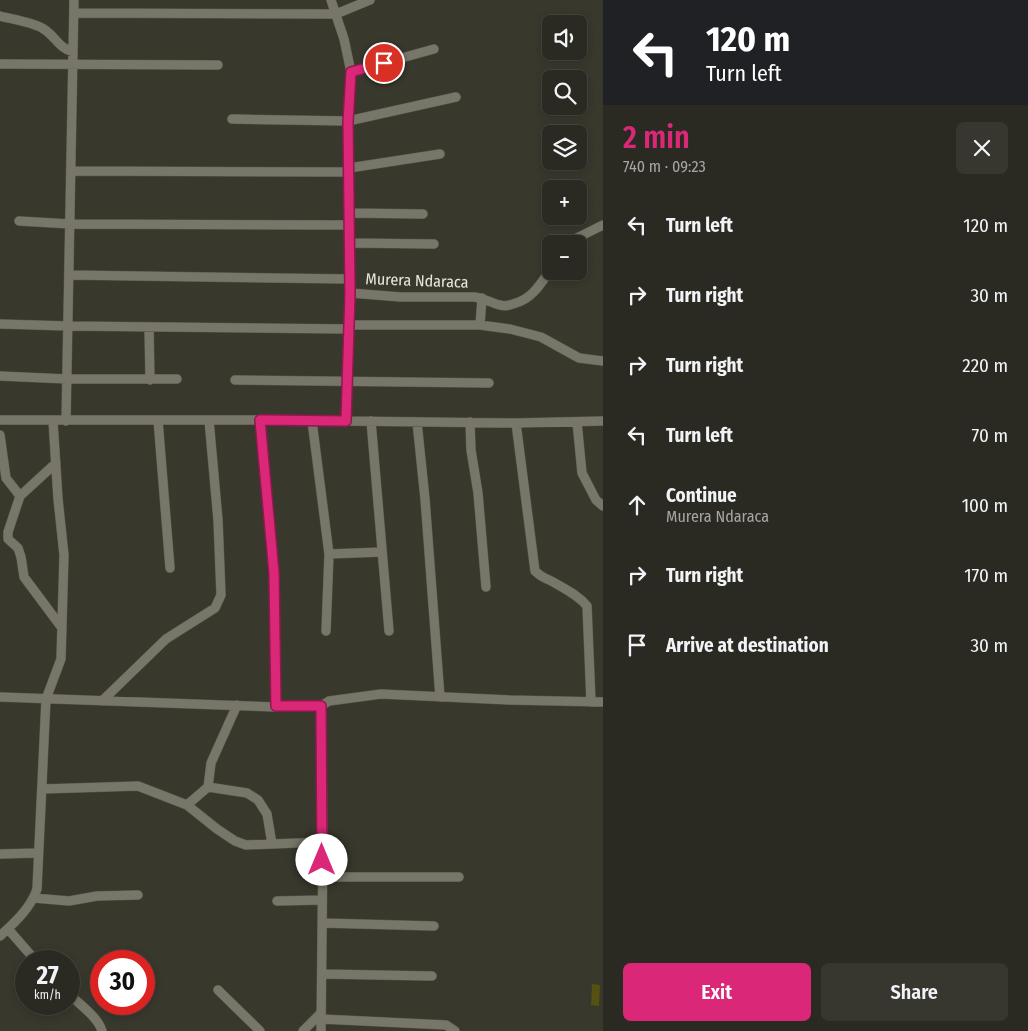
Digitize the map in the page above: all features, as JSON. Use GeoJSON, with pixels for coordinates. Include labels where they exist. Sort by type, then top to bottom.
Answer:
{"type":"FeatureCollection","features":[{"type":"Feature","properties":{"kind":"street"},"geometry":{"type":"LineString","coordinates":[[66,420],[74,0]]}},
{"type":"Feature","properties":{"kind":"street","name":"Murera Ndaraca"},"geometry":{"type":"LineString","coordinates":[[331,0],[344,39],[351,72],[348,122],[350,293],[401,297],[474,297],[482,298],[501,306],[507,306],[522,301],[535,292],[543,280]]}},
{"type":"Feature","properties":{"kind":"street"},"geometry":{"type":"LineString","coordinates":[[74,12],[336,14],[370,0]]}},
{"type":"Feature","properties":{"kind":"street"},"geometry":{"type":"LineString","coordinates":[[0,16],[42,27],[66,50],[73,52]]}},
{"type":"Feature","properties":{"kind":"street"},"geometry":{"type":"LineString","coordinates":[[351,72],[434,49]]}},
{"type":"Feature","properties":{"kind":"street"},"geometry":{"type":"LineString","coordinates":[[0,64],[218,65]]}},
{"type":"Feature","properties":{"kind":"street"},"geometry":{"type":"LineString","coordinates":[[232,119],[348,122],[456,97]]}},
{"type":"Feature","properties":{"kind":"street"},"geometry":{"type":"LineString","coordinates":[[71,172],[349,170],[440,154]]}},
{"type":"Feature","properties":{"kind":"street"},"geometry":{"type":"LineString","coordinates":[[349,213],[423,214]]}},
{"type":"Feature","properties":{"kind":"street"},"geometry":{"type":"LineString","coordinates":[[19,222],[70,224],[349,225]]}},
{"type":"Feature","properties":{"kind":"street"},"geometry":{"type":"LineString","coordinates":[[582,235],[603,225]]}},
{"type":"Feature","properties":{"kind":"street"},"geometry":{"type":"LineString","coordinates":[[350,243],[434,244]]}},
{"type":"Feature","properties":{"kind":"street"},"geometry":{"type":"LineString","coordinates":[[69,275],[350,279]]}},
{"type":"Feature","properties":{"kind":"street"},"geometry":{"type":"LineString","coordinates":[[346,421],[350,293]]}},
{"type":"Feature","properties":{"kind":"street"},"geometry":{"type":"LineString","coordinates":[[480,325],[482,298]]}},
{"type":"Feature","properties":{"kind":"street"},"geometry":{"type":"LineString","coordinates":[[0,324],[150,327],[480,325],[510,329],[540,337],[579,358],[603,361]]}},
{"type":"Feature","properties":{"kind":"street"},"geometry":{"type":"LineString","coordinates":[[150,327],[150,380]]}},
{"type":"Feature","properties":{"kind":"street"},"geometry":{"type":"LineString","coordinates":[[0,376],[67,379],[177,379]]}},
{"type":"Feature","properties":{"kind":"street"},"geometry":{"type":"LineString","coordinates":[[235,380],[489,383]]}},
{"type":"Feature","properties":{"kind":"street"},"geometry":{"type":"LineString","coordinates":[[0,420],[260,420],[516,423],[603,421]]}},
{"type":"Feature","properties":{"kind":"street"},"geometry":{"type":"LineString","coordinates":[[158,420],[170,568]]}},
{"type":"Feature","properties":{"kind":"street"},"geometry":{"type":"LineString","coordinates":[[102,701],[166,639],[215,608],[221,595],[218,520],[209,420]]}},
{"type":"Feature","properties":{"kind":"street"},"geometry":{"type":"LineString","coordinates":[[260,420],[274,573],[276,706]]}},
{"type":"Feature","properties":{"kind":"street"},"geometry":{"type":"LineString","coordinates":[[0,936],[34,898],[37,889],[46,699],[61,659],[64,556],[53,421]]}},
{"type":"Feature","properties":{"kind":"street"},"geometry":{"type":"LineString","coordinates":[[312,421],[328,554],[326,631]]}},
{"type":"Feature","properties":{"kind":"street"},"geometry":{"type":"LineString","coordinates":[[371,421],[389,631]]}},
{"type":"Feature","properties":{"kind":"street"},"geometry":{"type":"LineString","coordinates":[[417,422],[425,499],[440,697]]}},
{"type":"Feature","properties":{"kind":"street"},"geometry":{"type":"LineString","coordinates":[[470,422],[471,450],[478,492],[486,587]]}},
{"type":"Feature","properties":{"kind":"street"},"geometry":{"type":"LineString","coordinates":[[577,422],[582,473],[596,500],[603,506]]}},
{"type":"Feature","properties":{"kind":"street"},"geometry":{"type":"LineString","coordinates":[[516,423],[535,571],[542,578],[550,580],[580,598],[586,606],[591,702]]}},
{"type":"Feature","properties":{"kind":"street"},"geometry":{"type":"LineString","coordinates":[[0,435],[6,478],[20,496]]}},
{"type":"Feature","properties":{"kind":"street"},"geometry":{"type":"LineString","coordinates":[[56,463],[20,496],[8,532],[8,539],[18,548],[24,577],[62,628]]}},
{"type":"Feature","properties":{"kind":"street"},"geometry":{"type":"LineString","coordinates":[[328,554],[382,552]]}},
{"type":"Feature","properties":{"kind":"street"},"geometry":{"type":"LineString","coordinates":[[0,697],[276,706],[321,706],[329,701],[381,694],[603,702]]}},
{"type":"Feature","properties":{"kind":"street"},"geometry":{"type":"LineString","coordinates":[[188,805],[208,787],[211,763],[237,705]]}},
{"type":"Feature","properties":{"kind":"street"},"geometry":{"type":"LineString","coordinates":[[321,706],[321,1031]]}},
{"type":"Feature","properties":{"kind":"street"},"geometry":{"type":"LineString","coordinates":[[42,789],[138,786],[188,805],[217,829],[246,845],[322,842]]}},
{"type":"Feature","properties":{"kind":"street"},"geometry":{"type":"LineString","coordinates":[[208,787],[247,793],[258,800],[267,814],[272,844]]}},
{"type":"Feature","properties":{"kind":"street"},"geometry":{"type":"LineString","coordinates":[[0,854],[38,853]]}},
{"type":"Feature","properties":{"kind":"street"},"geometry":{"type":"LineString","coordinates":[[322,877],[459,877]]}},
{"type":"Feature","properties":{"kind":"street"},"geometry":{"type":"LineString","coordinates":[[34,898],[69,901],[97,896],[138,895]]}},
{"type":"Feature","properties":{"kind":"street"},"geometry":{"type":"LineString","coordinates":[[277,901],[322,900]]}},
{"type":"Feature","properties":{"kind":"street"},"geometry":{"type":"LineString","coordinates":[[322,923],[434,926]]}},
{"type":"Feature","properties":{"kind":"street"},"geometry":{"type":"LineString","coordinates":[[8,929],[26,950]]}},
{"type":"Feature","properties":{"kind":"street"},"geometry":{"type":"LineString","coordinates":[[322,974],[432,976]]}},
{"type":"Feature","properties":{"kind":"street"},"geometry":{"type":"LineString","coordinates":[[218,990],[260,1031]]}},
{"type":"Feature","properties":{"kind":"street"},"geometry":{"type":"LineString","coordinates":[[80,1004],[100,1026],[102,1031]]}},
{"type":"Feature","properties":{"kind":"street"},"geometry":{"type":"LineString","coordinates":[[303,1031],[321,1016],[446,1025],[455,1031]]}},
{"type":"Feature","properties":{"kind":"building"},"geometry":{"type":"Polygon","coordinates":[[[592,984],[600,985],[599,1006],[591,1005],[592,984]]]}},
{"type":"Feature","properties":{"kind":"route"},"geometry":{"type":"LineString","coordinates":[[322,860],[321,706],[276,706],[274,573],[260,420],[346,421],[350,293],[348,122],[351,72],[384,63]]}}]}
